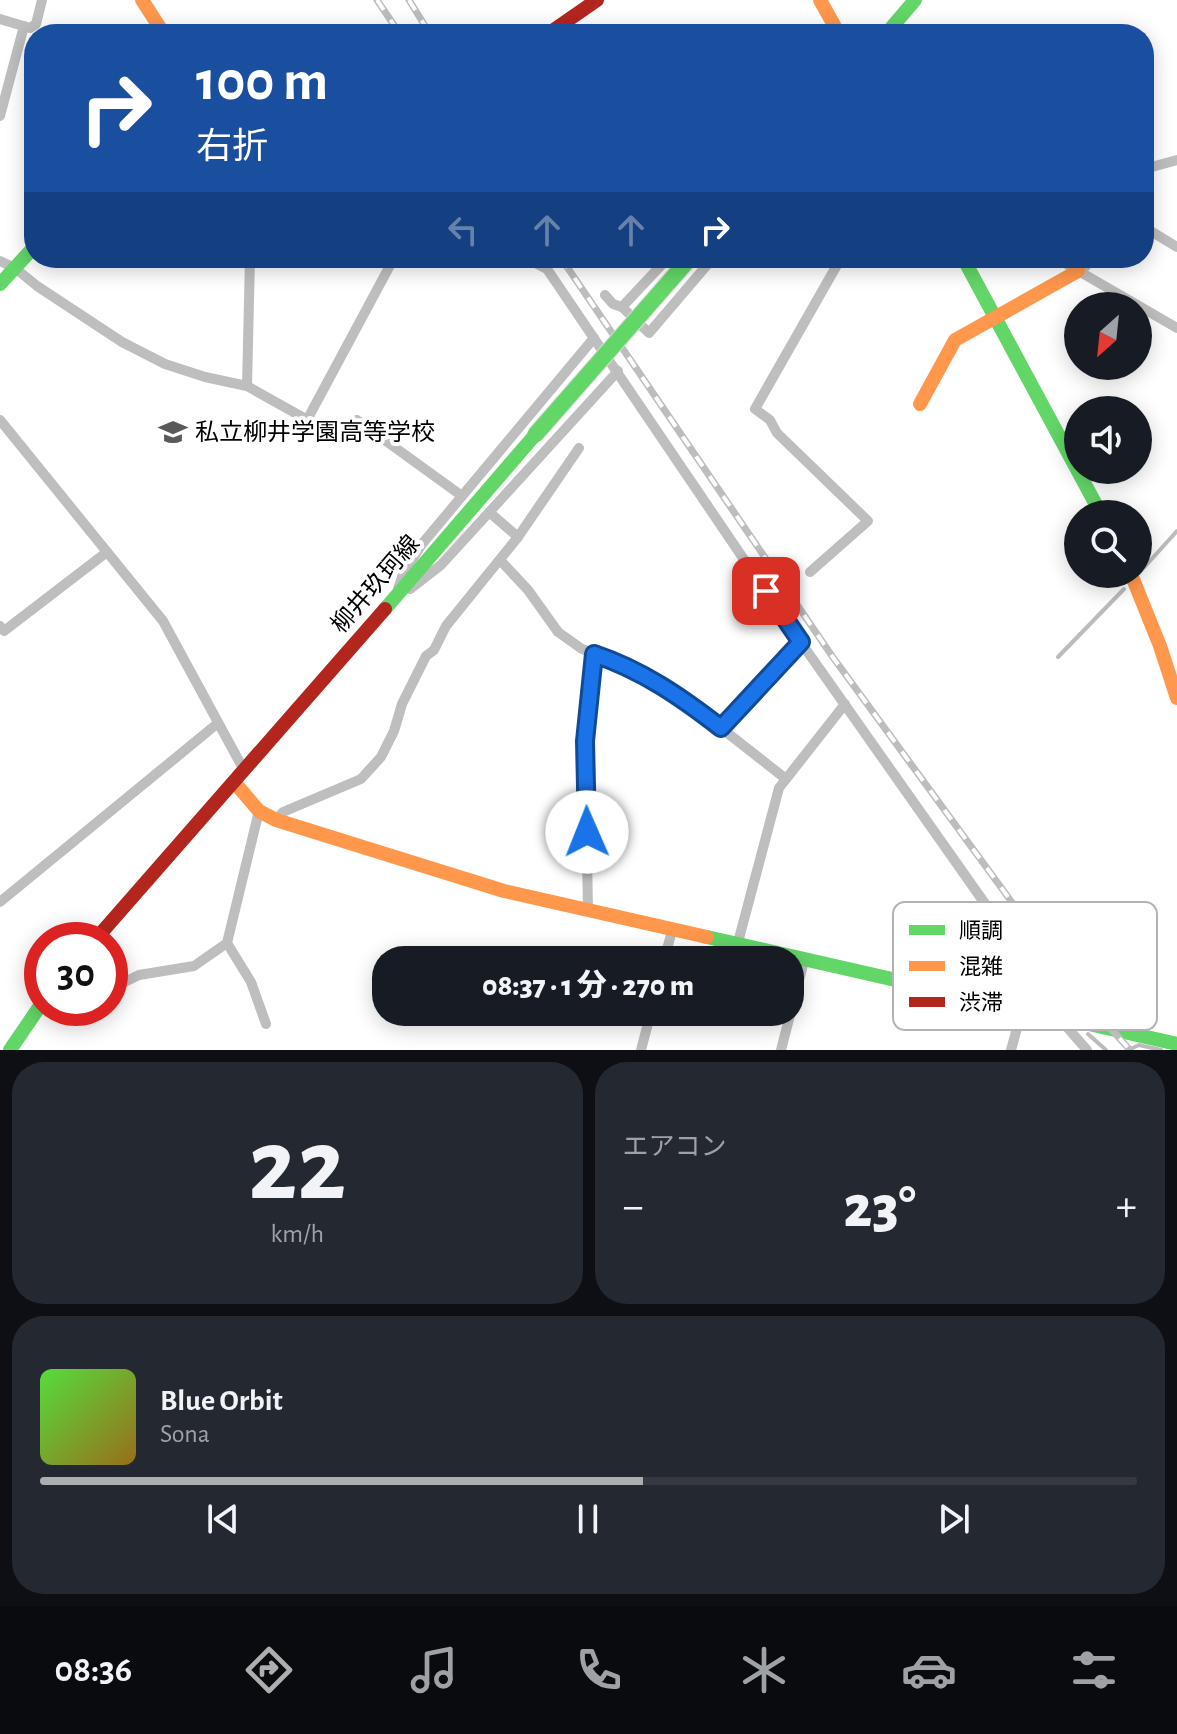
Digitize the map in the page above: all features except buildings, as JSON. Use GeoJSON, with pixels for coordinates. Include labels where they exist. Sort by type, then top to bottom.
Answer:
{"type":"FeatureCollection","features":[{"type":"Feature","properties":{"kind":"main road"},"geometry":{"type":"LineString","coordinates":[[142,0],[158,24]]}},
{"type":"Feature","properties":{"kind":"main road"},"geometry":{"type":"LineString","coordinates":[[562,24],[597,0]]}},
{"type":"Feature","properties":{"kind":"main road"},"geometry":{"type":"LineString","coordinates":[[820,0],[833,24]]}},
{"type":"Feature","properties":{"kind":"main road"},"geometry":{"type":"LineString","coordinates":[[895,24],[915,0]]}},
{"type":"Feature","properties":{"kind":"main road"},"geometry":{"type":"LineString","coordinates":[[0,284],[7,265],[24,254]]}},
{"type":"Feature","properties":{"kind":"main road","name":"柳井玖珂線"},"geometry":{"type":"LineString","coordinates":[[111,922],[240,778],[681,268]]}},
{"type":"Feature","properties":{"kind":"main road"},"geometry":{"type":"LineString","coordinates":[[969,268],[1094,500]]}},
{"type":"Feature","properties":{"kind":"main road"},"geometry":{"type":"LineString","coordinates":[[920,404],[955,340],[1078,271]]}},
{"type":"Feature","properties":{"kind":"main road"},"geometry":{"type":"LineString","coordinates":[[1137,588],[1177,698]]}},
{"type":"Feature","properties":{"kind":"main road"},"geometry":{"type":"LineString","coordinates":[[240,778],[259,811],[276,820],[504,891],[737,946]]}},
{"type":"Feature","properties":{"kind":"main road"},"geometry":{"type":"LineString","coordinates":[[804,961],[893,981]]}},
{"type":"Feature","properties":{"kind":"main road"},"geometry":{"type":"LineString","coordinates":[[10,1050],[26,1026]]}},
{"type":"Feature","properties":{"kind":"main road"},"geometry":{"type":"LineString","coordinates":[[1116,1030],[1177,1044]]}},
{"type":"Feature","properties":{"kind":"street"},"geometry":{"type":"LineString","coordinates":[[36,24],[42,0]]}},
{"type":"Feature","properties":{"kind":"street"},"geometry":{"type":"LineString","coordinates":[[0,19],[24,26],[0,113]]}},
{"type":"Feature","properties":{"kind":"street"},"geometry":{"type":"LineString","coordinates":[[1154,167],[1177,161]]}},
{"type":"Feature","properties":{"kind":"street"},"geometry":{"type":"LineString","coordinates":[[1154,233],[1177,247]]}},
{"type":"Feature","properties":{"kind":"street"},"geometry":{"type":"LineString","coordinates":[[7,265],[122,342],[165,364],[247,386],[338,437],[347,435],[357,420],[462,496]]}},
{"type":"Feature","properties":{"kind":"street"},"geometry":{"type":"LineString","coordinates":[[247,386],[250,268]]}},
{"type":"Feature","properties":{"kind":"street"},"geometry":{"type":"LineString","coordinates":[[307,420],[389,268]]}},
{"type":"Feature","properties":{"kind":"street"},"geometry":{"type":"LineString","coordinates":[[545,268],[801,642],[984,902]]}},
{"type":"Feature","properties":{"kind":"street"},"geometry":{"type":"LineString","coordinates":[[622,307],[659,268]]}},
{"type":"Feature","properties":{"kind":"street"},"geometry":{"type":"LineString","coordinates":[[605,295],[649,333],[704,268]]}},
{"type":"Feature","properties":{"kind":"street"},"geometry":{"type":"LineString","coordinates":[[810,572],[868,521],[777,433],[770,420],[755,409],[835,268]]}},
{"type":"Feature","properties":{"kind":"street"},"geometry":{"type":"LineString","coordinates":[[1073,268],[1177,328]]}},
{"type":"Feature","properties":{"kind":"street"},"geometry":{"type":"LineString","coordinates":[[1078,271],[1083,268]]}},
{"type":"Feature","properties":{"kind":"street"},"geometry":{"type":"LineString","coordinates":[[394,598],[403,574],[422,544],[594,338]]}},
{"type":"Feature","properties":{"kind":"street"},"geometry":{"type":"LineString","coordinates":[[394,598],[441,565],[618,371]]}},
{"type":"Feature","properties":{"kind":"street"},"geometry":{"type":"LineString","coordinates":[[551,390],[577,413]]}},
{"type":"Feature","properties":{"kind":"street"},"geometry":{"type":"LineString","coordinates":[[0,420],[163,621],[218,723],[240,778]]}},
{"type":"Feature","properties":{"kind":"street"},"geometry":{"type":"LineString","coordinates":[[276,820],[283,812],[361,779],[381,757],[426,656],[434,650],[446,626],[518,537],[579,448]]}},
{"type":"Feature","properties":{"kind":"street"},"geometry":{"type":"LineString","coordinates":[[489,512],[518,537]]}},
{"type":"Feature","properties":{"kind":"street"},"geometry":{"type":"LineString","coordinates":[[0,626],[4,631],[107,552]]}},
{"type":"Feature","properties":{"kind":"street"},"geometry":{"type":"LineString","coordinates":[[500,560],[528,590],[558,632],[582,649],[620,662],[647,676],[786,779]]}},
{"type":"Feature","properties":{"kind":"street"},"geometry":{"type":"LineString","coordinates":[[721,728],[801,642]]}},
{"type":"Feature","properties":{"kind":"street"},"geometry":{"type":"LineString","coordinates":[[588,911],[585,741],[594,654]]}},
{"type":"Feature","properties":{"kind":"street"},"geometry":{"type":"LineString","coordinates":[[737,946],[779,788],[845,704]]}},
{"type":"Feature","properties":{"kind":"street"},"geometry":{"type":"LineString","coordinates":[[0,902],[218,723]]}},
{"type":"Feature","properties":{"kind":"street"},"geometry":{"type":"LineString","coordinates":[[128,980],[139,975],[194,966],[227,943],[259,811]]}},
{"type":"Feature","properties":{"kind":"street"},"geometry":{"type":"LineString","coordinates":[[668,946],[672,931]]}},
{"type":"Feature","properties":{"kind":"street"},"geometry":{"type":"LineString","coordinates":[[227,943],[251,982],[266,1024]]}},
{"type":"Feature","properties":{"kind":"street"},"geometry":{"type":"LineString","coordinates":[[641,1050],[647,1026]]}},
{"type":"Feature","properties":{"kind":"street"},"geometry":{"type":"LineString","coordinates":[[781,1050],[787,1026]]}},
{"type":"Feature","properties":{"kind":"street"},"geometry":{"type":"LineString","coordinates":[[1011,1050],[1016,1030]]}},
{"type":"Feature","properties":{"kind":"street"},"geometry":{"type":"LineString","coordinates":[[1070,1030],[1087,1050]]}},
{"type":"Feature","properties":{"kind":"waterway"},"geometry":{"type":"LineString","coordinates":[[1152,559],[1177,531]]}},
{"type":"Feature","properties":{"kind":"waterway"},"geometry":{"type":"LineString","coordinates":[[1058,657],[1124,589]]}},
{"type":"Feature","properties":{"kind":"waterway"},"geometry":{"type":"LineString","coordinates":[[1088,1034],[1106,1050]]}},
{"type":"Feature","properties":{"kind":"waterway"},"geometry":{"type":"LineString","coordinates":[[1128,1050],[1139,1045],[1161,1050]]}},
{"type":"Feature","properties":{"kind":"railway"},"geometry":{"type":"LineString","coordinates":[[377,0],[393,24]]}},
{"type":"Feature","properties":{"kind":"railway"},"geometry":{"type":"LineString","coordinates":[[409,0],[424,24]]}},
{"type":"Feature","properties":{"kind":"railway"},"geometry":{"type":"LineString","coordinates":[[568,268],[832,656],[1012,902]]}},
{"type":"Feature","properties":{"kind":"railway"},"geometry":{"type":"LineString","coordinates":[[1112,1030],[1130,1050]]}},
{"type":"Feature","properties":{"kind":"traffic: fast"},"geometry":{"type":"LineString","coordinates":[[895,24],[915,0]]}},
{"type":"Feature","properties":{"kind":"traffic: fast"},"geometry":{"type":"LineString","coordinates":[[0,284],[24,258]]}},
{"type":"Feature","properties":{"kind":"traffic: fast"},"geometry":{"type":"LineString","coordinates":[[535,435],[681,268]]}},
{"type":"Feature","properties":{"kind":"traffic: fast"},"geometry":{"type":"LineString","coordinates":[[968,268],[1093,500]]}},
{"type":"Feature","properties":{"kind":"traffic: fast"},"geometry":{"type":"LineString","coordinates":[[385,609],[535,435]]}},
{"type":"Feature","properties":{"kind":"traffic: fast"},"geometry":{"type":"LineString","coordinates":[[707,937],[893,979]]}},
{"type":"Feature","properties":{"kind":"traffic: fast"},"geometry":{"type":"LineString","coordinates":[[10,1050],[26,1026]]}},
{"type":"Feature","properties":{"kind":"traffic: fast"},"geometry":{"type":"LineString","coordinates":[[1116,1030],[1177,1044]]}},
{"type":"Feature","properties":{"kind":"traffic: slow"},"geometry":{"type":"LineString","coordinates":[[142,0],[158,24]]}},
{"type":"Feature","properties":{"kind":"traffic: slow"},"geometry":{"type":"LineString","coordinates":[[820,0],[833,24]]}},
{"type":"Feature","properties":{"kind":"traffic: slow"},"geometry":{"type":"LineString","coordinates":[[920,404],[955,340],[1078,271]]}},
{"type":"Feature","properties":{"kind":"traffic: slow"},"geometry":{"type":"LineString","coordinates":[[1137,588],[1177,698]]}},
{"type":"Feature","properties":{"kind":"traffic: slow"},"geometry":{"type":"LineString","coordinates":[[235,783],[259,811],[276,820],[504,891],[707,937]]}},
{"type":"Feature","properties":{"kind":"traffic: jam"},"geometry":{"type":"LineString","coordinates":[[562,24],[597,0]]}},
{"type":"Feature","properties":{"kind":"traffic: jam"},"geometry":{"type":"LineString","coordinates":[[111,922],[385,609]]}},
{"type":"Feature","properties":{"kind":"place","name":"私立柳井学園高等学校"},"geometry":{"type":"Point","coordinates":[173,432]}},
{"type":"Feature","properties":{"kind":"route"},"geometry":{"type":"LineString","coordinates":[[587,832],[585,741],[594,654],[620,662],[647,676],[721,728],[801,642],[766,591]]}}]}
